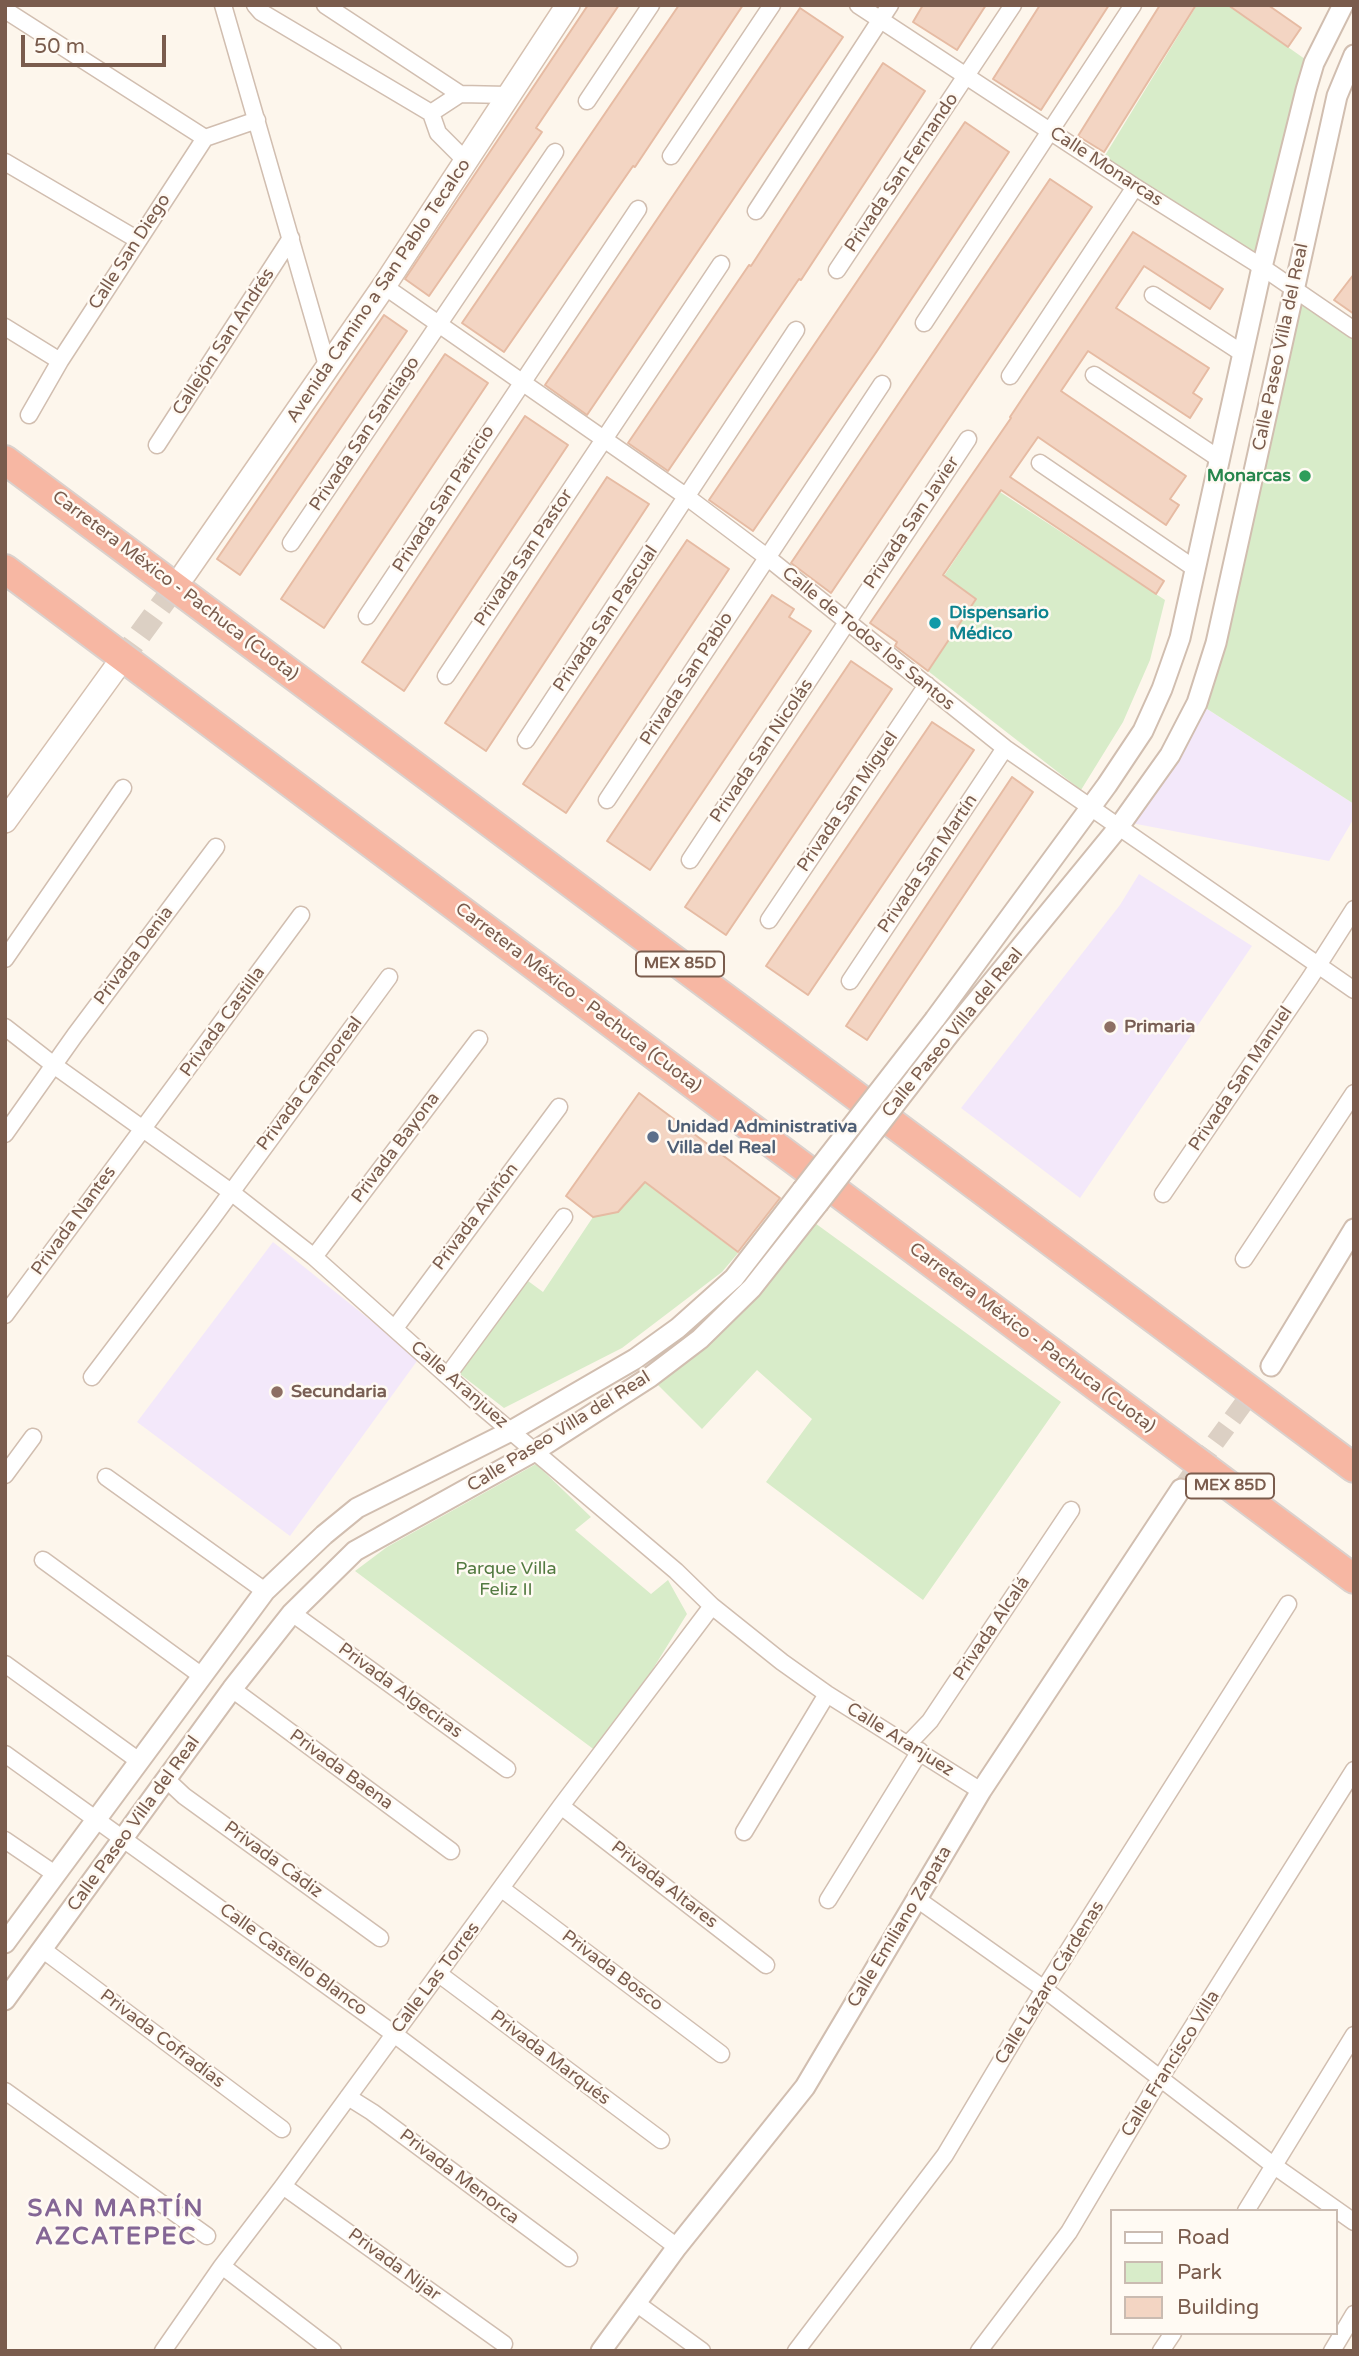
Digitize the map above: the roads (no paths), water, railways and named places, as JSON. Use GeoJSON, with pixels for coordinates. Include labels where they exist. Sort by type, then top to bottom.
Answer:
{"type":"FeatureCollection","features":[{"type":"Feature","properties":{"kind":"highway","name":"Carretera México - Pachuca (Cuota)"},"geometry":{"type":"LineString","coordinates":[[5,460],[1354,1468]]}},
{"type":"Feature","properties":{"kind":"highway","name":"Carretera México - Pachuca (Cuota)"},"geometry":{"type":"LineString","coordinates":[[5,569],[1354,1579]]}},
{"type":"Feature","properties":{"kind":"main road","name":"Avenida Camino a San Pablo Tecalco"},"geometry":{"type":"LineString","coordinates":[[185,573],[384,286],[568,5]]}},
{"type":"Feature","properties":{"kind":"main road"},"geometry":{"type":"LineString","coordinates":[[5,821],[120,662]]}},
{"type":"Feature","properties":{"kind":"street"},"geometry":{"type":"LineString","coordinates":[[223,5],[328,369]]}},
{"type":"Feature","properties":{"kind":"street"},"geometry":{"type":"LineString","coordinates":[[255,5],[261,12],[431,113],[438,133],[466,161]]}},
{"type":"Feature","properties":{"kind":"street"},"geometry":{"type":"LineString","coordinates":[[325,5],[460,94],[509,95]]}},
{"type":"Feature","properties":{"kind":"street"},"geometry":{"type":"LineString","coordinates":[[587,101],[651,5]]}},
{"type":"Feature","properties":{"kind":"street"},"geometry":{"type":"LineString","coordinates":[[671,156],[772,5]]}},
{"type":"Feature","properties":{"kind":"street","name":"Calle Monarcas"},"geometry":{"type":"LineString","coordinates":[[858,5],[1262,267],[1354,330]]}},
{"type":"Feature","properties":{"kind":"street"},"geometry":{"type":"LineString","coordinates":[[756,211],[890,5]]}},
{"type":"Feature","properties":{"kind":"street","name":"Privada San Fernando"},"geometry":{"type":"LineString","coordinates":[[837,270],[1013,5]]}},
{"type":"Feature","properties":{"kind":"street"},"geometry":{"type":"LineString","coordinates":[[925,323],[1133,5]]}},
{"type":"Feature","properties":{"kind":"street","name":"Calle Paseo Villa del Real"},"geometry":{"type":"LineString","coordinates":[[5,1943],[265,1591],[324,1535],[357,1508],[511,1431],[635,1359],[678,1328],[734,1278],[935,1019],[1107,785],[1143,731],[1162,689],[1180,638],[1262,267],[1314,63],[1338,7]]}},
{"type":"Feature","properties":{"kind":"street"},"geometry":{"type":"LineString","coordinates":[[5,10],[205,138],[257,120]]}},
{"type":"Feature","properties":{"kind":"street","name":"Calle Paseo Villa del Real"},"geometry":{"type":"LineString","coordinates":[[5,2000],[232,1689],[292,1613],[355,1551],[535,1451],[650,1377],[701,1339],[752,1288],[951,1032],[1118,828],[1170,755],[1197,703],[1216,643],[1337,96],[1354,55]]}},
{"type":"Feature","properties":{"kind":"street"},"geometry":{"type":"LineString","coordinates":[[431,113],[460,94]]}},
{"type":"Feature","properties":{"kind":"street","name":"Calle San Diego"},"geometry":{"type":"LineString","coordinates":[[29,415],[60,361],[205,138]]}},
{"type":"Feature","properties":{"kind":"street","name":"Privada San Santiago"},"geometry":{"type":"LineString","coordinates":[[291,543],[555,152]]}},
{"type":"Feature","properties":{"kind":"street"},"geometry":{"type":"LineString","coordinates":[[5,162],[138,240]]}},
{"type":"Feature","properties":{"kind":"street"},"geometry":{"type":"LineString","coordinates":[[1010,376],[1135,187]]}},
{"type":"Feature","properties":{"kind":"street","name":"Privada San Patricio"},"geometry":{"type":"LineString","coordinates":[[367,616],[638,209]]}},
{"type":"Feature","properties":{"kind":"street","name":"Callejón San Andrés"},"geometry":{"type":"LineString","coordinates":[[157,445],[291,238]]}},
{"type":"Feature","properties":{"kind":"street","name":"Privada San Pastor"},"geometry":{"type":"LineString","coordinates":[[446,676],[722,264]]}},
{"type":"Feature","properties":{"kind":"street","name":"Calle de Todos los Santos"},"geometry":{"type":"LineString","coordinates":[[384,286],[687,497],[768,558],[1005,748],[1354,990]]}},
{"type":"Feature","properties":{"kind":"street"},"geometry":{"type":"LineString","coordinates":[[1153,295],[1242,353]]}},
{"type":"Feature","properties":{"kind":"street"},"geometry":{"type":"LineString","coordinates":[[5,327],[60,361]]}},
{"type":"Feature","properties":{"kind":"street","name":"Privada San Pascual"},"geometry":{"type":"LineString","coordinates":[[526,740],[796,330]]}},
{"type":"Feature","properties":{"kind":"street"},"geometry":{"type":"LineString","coordinates":[[1094,375],[1218,458]]}},
{"type":"Feature","properties":{"kind":"street","name":"Privada San Pablo"},"geometry":{"type":"LineString","coordinates":[[607,800],[882,384]]}},
{"type":"Feature","properties":{"kind":"street","name":"Privada San Javier"},"geometry":{"type":"LineString","coordinates":[[834,643],[968,439]]}},
{"type":"Feature","properties":{"kind":"street"},"geometry":{"type":"LineString","coordinates":[[1040,463],[1194,568]]}},
{"type":"Feature","properties":{"kind":"street","name":"Privada San Nicolás"},"geometry":{"type":"LineString","coordinates":[[690,860],[834,643]]}},
{"type":"Feature","properties":{"kind":"street","name":"Privada San Miguel"},"geometry":{"type":"LineString","coordinates":[[769,920],[927,685]]}},
{"type":"Feature","properties":{"kind":"street","name":"Privada San Martín"},"geometry":{"type":"LineString","coordinates":[[850,981],[1005,748]]}},
{"type":"Feature","properties":{"kind":"street"},"geometry":{"type":"LineString","coordinates":[[5,959],[123,788]]}},
{"type":"Feature","properties":{"kind":"street","name":"Privada Denia"},"geometry":{"type":"LineString","coordinates":[[5,1134],[75,1035],[216,847]]}},
{"type":"Feature","properties":{"kind":"street","name":"Privada San Manuel"},"geometry":{"type":"LineString","coordinates":[[1163,1194],[1354,909]]}},
{"type":"Feature","properties":{"kind":"street","name":"Privada Castilla"},"geometry":{"type":"LineString","coordinates":[[144,1128],[301,915]]}},
{"type":"Feature","properties":{"kind":"street","name":"Privada Camporeal"},"geometry":{"type":"LineString","coordinates":[[92,1377],[390,977]]}},
{"type":"Feature","properties":{"kind":"street","name":"Calle Aranjuez"},"geometry":{"type":"LineString","coordinates":[[5,1027],[231,1192],[314,1257],[511,1431],[676,1571],[712,1606],[782,1662],[827,1694],[981,1791]]}},
{"type":"Feature","properties":{"kind":"street","name":"Privada Bayona"},"geometry":{"type":"LineString","coordinates":[[314,1257],[479,1039]]}},
{"type":"Feature","properties":{"kind":"street"},"geometry":{"type":"LineString","coordinates":[[1244,1259],[1354,1093]]}},
{"type":"Feature","properties":{"kind":"street","name":"Privada Aviñón"},"geometry":{"type":"LineString","coordinates":[[395,1328],[559,1107]]}},
{"type":"Feature","properties":{"kind":"street","name":"Privada Nantes"},"geometry":{"type":"LineString","coordinates":[[5,1315],[144,1128]]}},
{"type":"Feature","properties":{"kind":"street"},"geometry":{"type":"LineString","coordinates":[[448,1376],[564,1217]]}},
{"type":"Feature","properties":{"kind":"street"},"geometry":{"type":"LineString","coordinates":[[1271,1366],[1354,1229]]}},
{"type":"Feature","properties":{"kind":"street"},"geometry":{"type":"LineString","coordinates":[[5,1475],[33,1437]]}},
{"type":"Feature","properties":{"kind":"street"},"geometry":{"type":"LineString","coordinates":[[106,1477],[265,1591]]}},
{"type":"Feature","properties":{"kind":"street","name":"Calle Emiliano Zapata"},"geometry":{"type":"LineString","coordinates":[[601,2351],[677,2247],[805,2087],[981,1791],[1181,1489]]}},
{"type":"Feature","properties":{"kind":"street","name":"Privada Alcalá"},"geometry":{"type":"LineString","coordinates":[[828,1900],[930,1721],[1071,1510]]}},
{"type":"Feature","properties":{"kind":"street"},"geometry":{"type":"LineString","coordinates":[[43,1560],[202,1676]]}},
{"type":"Feature","properties":{"kind":"street","name":"Calle Lázaro Cárdenas"},"geometry":{"type":"LineString","coordinates":[[796,2351],[945,2155],[1044,1989],[1288,1604]]}},
{"type":"Feature","properties":{"kind":"street","name":"Calle Las Torres"},"geometry":{"type":"LineString","coordinates":[[163,2351],[222,2266],[712,1606]]}},
{"type":"Feature","properties":{"kind":"street","name":"Privada Algeciras"},"geometry":{"type":"LineString","coordinates":[[292,1613],[508,1769]]}},
{"type":"Feature","properties":{"kind":"street"},"geometry":{"type":"LineString","coordinates":[[5,1664],[139,1761]]}},
{"type":"Feature","properties":{"kind":"street","name":"Privada Baena"},"geometry":{"type":"LineString","coordinates":[[232,1689],[451,1851]]}},
{"type":"Feature","properties":{"kind":"street"},"geometry":{"type":"LineString","coordinates":[[744,1832],[827,1694]]}},
{"type":"Feature","properties":{"kind":"street","name":"Calle Castello Blanco"},"geometry":{"type":"LineString","coordinates":[[5,1754],[394,2034],[677,2247]]}},
{"type":"Feature","properties":{"kind":"street","name":"Calle Francisco Villa"},"geometry":{"type":"LineString","coordinates":[[979,2351],[1069,2232],[1161,2077],[1354,1770]]}},
{"type":"Feature","properties":{"kind":"street","name":"Privada Cádiz"},"geometry":{"type":"LineString","coordinates":[[167,1780],[184,1796],[380,1938]]}},
{"type":"Feature","properties":{"kind":"street","name":"Privada Altares"},"geometry":{"type":"LineString","coordinates":[[561,1806],[766,1965]]}},
{"type":"Feature","properties":{"kind":"street"},"geometry":{"type":"LineString","coordinates":[[5,1840],[55,1874]]}},
{"type":"Feature","properties":{"kind":"street","name":"Privada Bosco"},"geometry":{"type":"LineString","coordinates":[[502,1889],[721,2054]]}},
{"type":"Feature","properties":{"kind":"street"},"geometry":{"type":"LineString","coordinates":[[917,1899],[1044,1989],[1273,2165],[1336,2209]]}},
{"type":"Feature","properties":{"kind":"street","name":"Privada Cofradías"},"geometry":{"type":"LineString","coordinates":[[42,1949],[282,2129]]}},
{"type":"Feature","properties":{"kind":"street","name":"Privada Marqués"},"geometry":{"type":"LineString","coordinates":[[439,1974],[661,2140]]}},
{"type":"Feature","properties":{"kind":"street"},"geometry":{"type":"LineString","coordinates":[[1247,2209],[1354,2035]]}},
{"type":"Feature","properties":{"kind":"street"},"geometry":{"type":"LineString","coordinates":[[5,2091],[207,2236]]}},
{"type":"Feature","properties":{"kind":"street","name":"Privada Menorca"},"geometry":{"type":"LineString","coordinates":[[348,2097],[569,2258]]}},
{"type":"Feature","properties":{"kind":"street","name":"Privada Nijar"},"geometry":{"type":"LineString","coordinates":[[283,2186],[504,2344]]}},
{"type":"Feature","properties":{"kind":"street"},"geometry":{"type":"LineString","coordinates":[[1338,2211],[1354,2222]]}},
{"type":"Feature","properties":{"kind":"street"},"geometry":{"type":"LineString","coordinates":[[222,2266],[333,2351]]}},
{"type":"Feature","properties":{"kind":"street"},"geometry":{"type":"LineString","coordinates":[[636,2303],[702,2351]]}},
{"type":"Feature","properties":{"kind":"street"},"geometry":{"type":"LineString","coordinates":[[1332,2351],[1354,2314]]}},
{"type":"Feature","properties":{"kind":"street"},"geometry":{"type":"LineString","coordinates":[[1161,2351],[1172,2335]]}},
{"type":"Feature","properties":{"kind":"tunnel"},"geometry":{"type":"LineString","coordinates":[[120,662],[185,573]]}},
{"type":"Feature","properties":{"kind":"tunnel"},"geometry":{"type":"LineString","coordinates":[[1181,1489],[1271,1366]]}},
{"type":"Feature","properties":{"kind":"place","name":"Monarcas"},"geometry":{"type":"Point","coordinates":[1305,476]}},
{"type":"Feature","properties":{"kind":"place","name":"Dispensario Médico"},"geometry":{"type":"Point","coordinates":[935,623]}},
{"type":"Feature","properties":{"kind":"place","name":"Primaria"},"geometry":{"type":"Point","coordinates":[1110,1027]}},
{"type":"Feature","properties":{"kind":"place","name":"Unidad Administrativa Villa del Real"},"geometry":{"type":"Point","coordinates":[653,1137]}},
{"type":"Feature","properties":{"kind":"place","name":"Secundaria"},"geometry":{"type":"Point","coordinates":[277,1392]}},
{"type":"Feature","properties":{"kind":"district","name":"SAN MARTÍN AZCATEPEC"},"geometry":{"type":"Point","coordinates":[116,2224]}},
{"type":"Feature","properties":{"kind":"park label","name":"Parque Villa Feliz II"},"geometry":{"type":"Point","coordinates":[506,1579]}}]}
